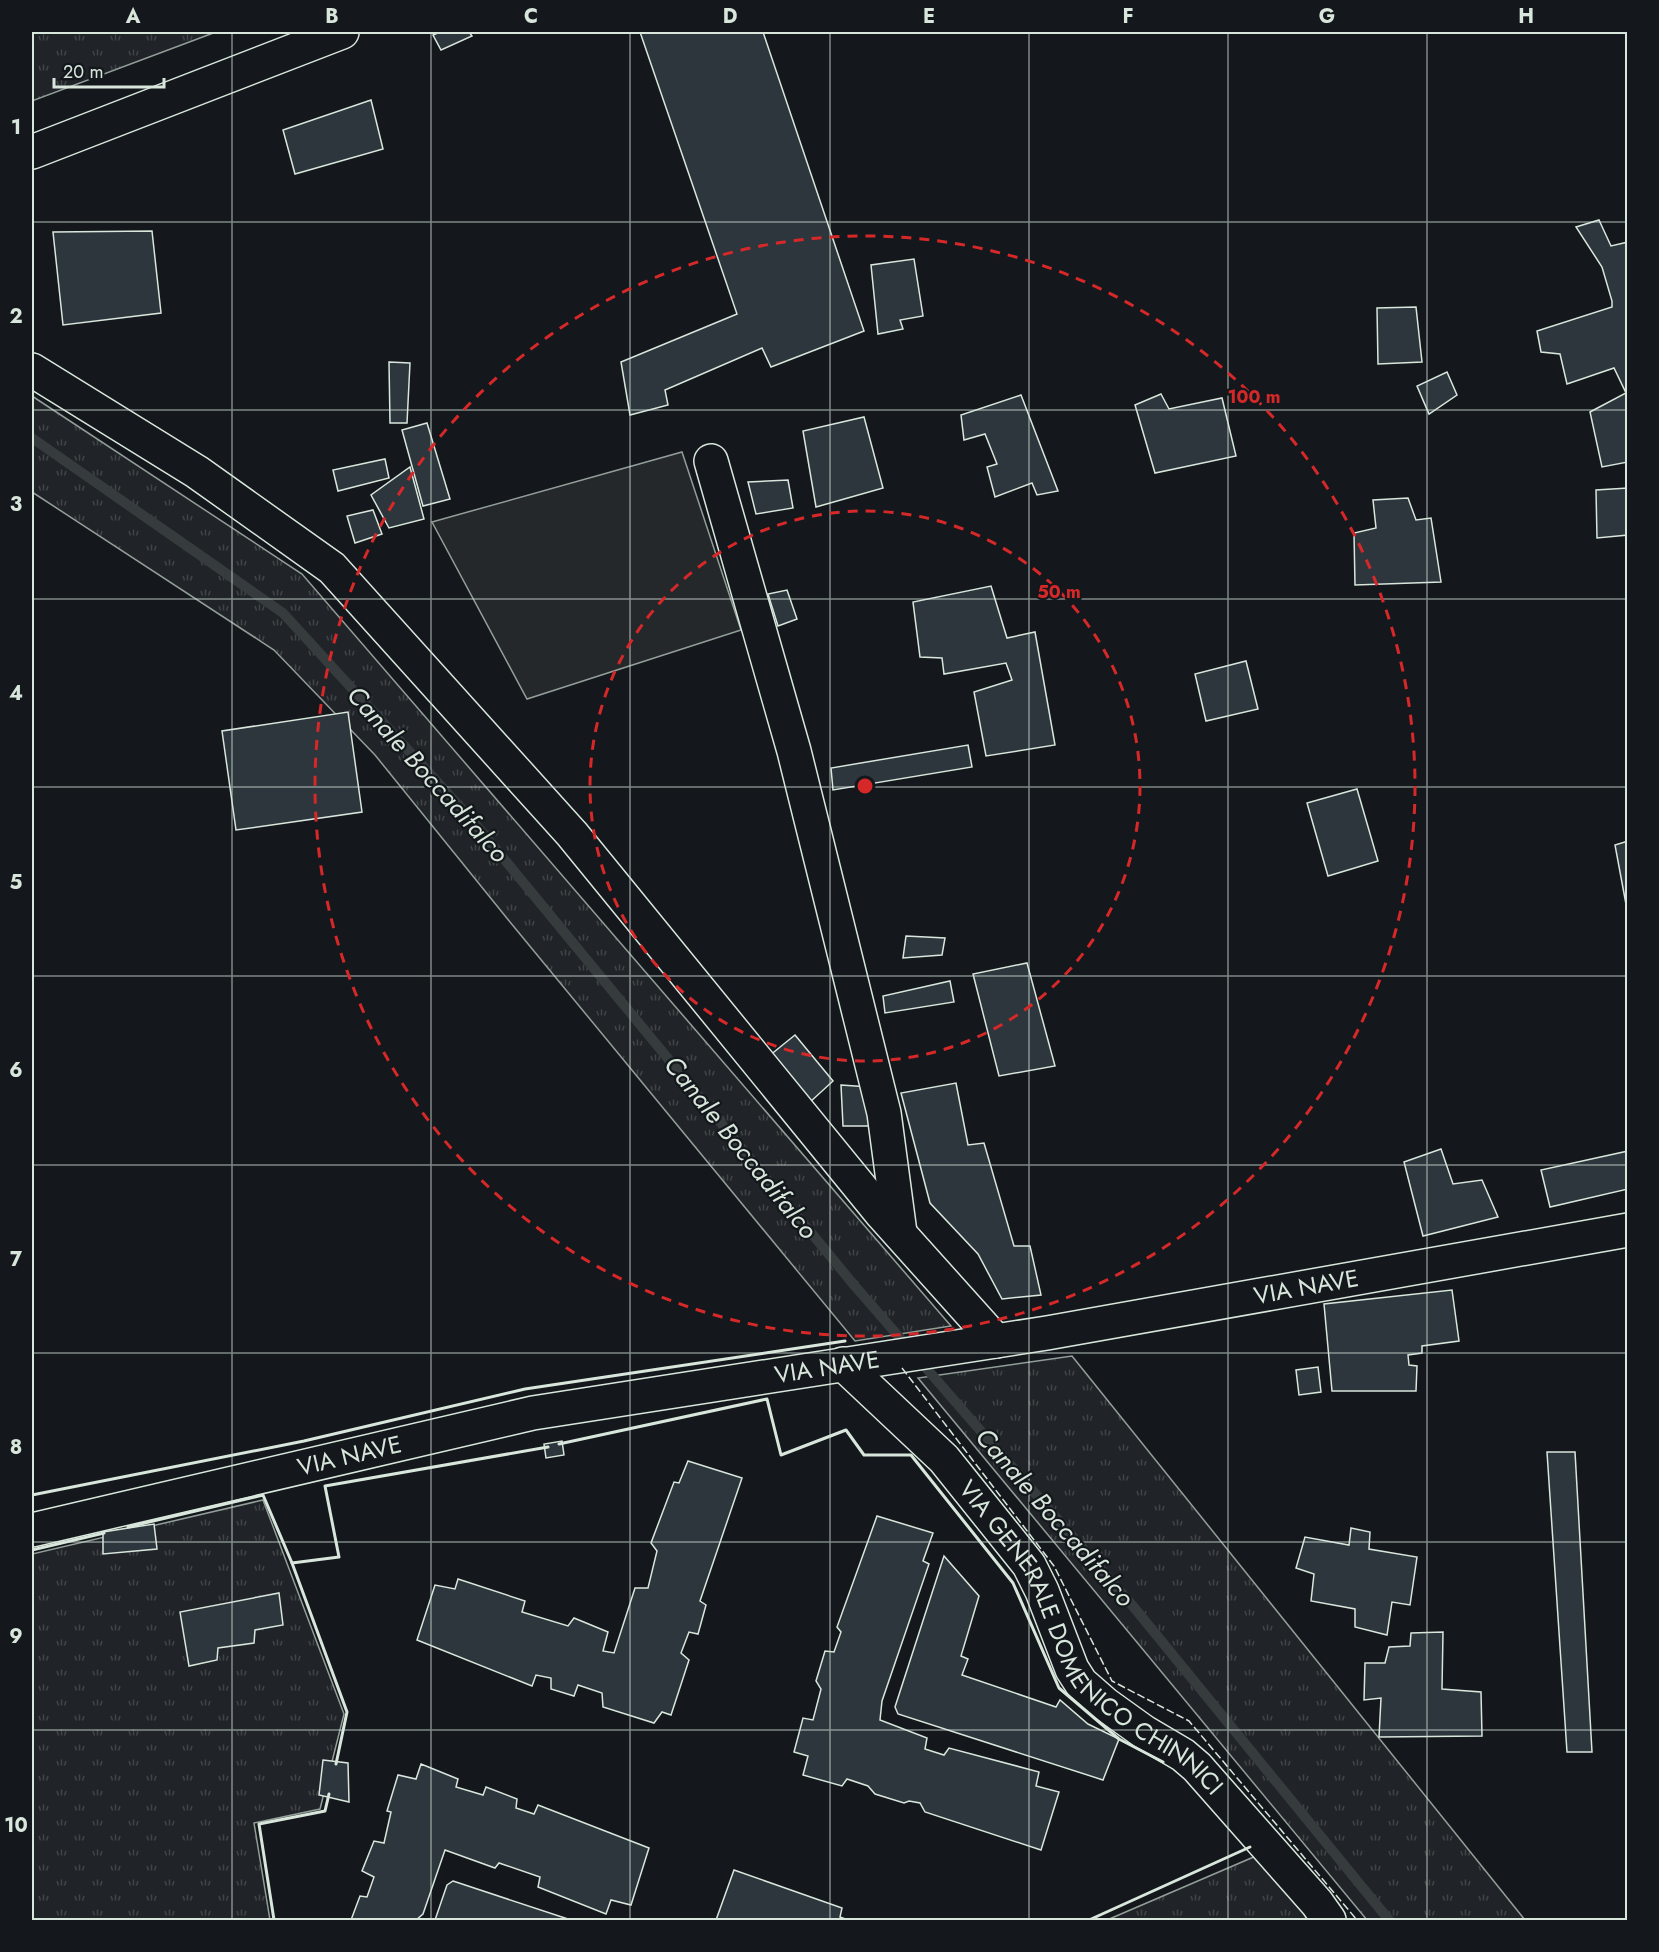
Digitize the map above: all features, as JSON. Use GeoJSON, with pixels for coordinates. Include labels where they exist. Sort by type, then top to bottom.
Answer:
{"type":"FeatureCollection","features":[{"type":"Feature","properties":{"kind":"street"},"geometry":{"type":"LineString","coordinates":[[32,152],[342,32]]}},
{"type":"Feature","properties":{"kind":"street"},"geometry":{"type":"LineString","coordinates":[[32,370],[197,472],[332,568],[572,834],[900,1233],[996,1341]]}},
{"type":"Feature","properties":{"kind":"street"},"geometry":{"type":"LineString","coordinates":[[711,461],[794,751],[884,1113],[900,1233]]}},
{"type":"Feature","properties":{"kind":"street","name":"VIA NAVE"},"geometry":{"type":"LineString","coordinates":[[32,1530],[533,1413],[996,1341],[1628,1230]]}},
{"type":"Feature","properties":{"kind":"street","name":"VIA GENERALE DOMENICO CHINNICI"},"geometry":{"type":"LineString","coordinates":[[854,1363],[944,1459],[1029,1565],[1072,1669],[1081,1683],[1105,1704],[1144,1732],[1183,1755],[1197,1767],[1329,1920]]}},
{"type":"Feature","properties":{"kind":"green space"},"geometry":{"type":"Polygon","coordinates":[[[32,32],[216,32],[32,101],[32,32]]]}},
{"type":"Feature","properties":{"kind":"green space"},"geometry":{"type":"Polygon","coordinates":[[[32,396],[302,574],[951,1326],[855,1341],[375,755],[274,650],[32,492],[32,396]]]}},
{"type":"Feature","properties":{"kind":"green space"},"geometry":{"type":"Polygon","coordinates":[[[1072,1356],[1525,1920],[1367,1920],[918,1378],[1072,1356]]]}},
{"type":"Feature","properties":{"kind":"green space"},"geometry":{"type":"Polygon","coordinates":[[[263,1500],[344,1714],[320,1809],[254,1823],[270,1920],[32,1920],[32,1554],[263,1500]]]}},
{"type":"Feature","properties":{"kind":"green space"},"geometry":{"type":"Polygon","coordinates":[[[1256,1856],[1312,1920],[1107,1920],[1256,1856]]]}},
{"type":"Feature","properties":{"kind":"shaded area"},"geometry":{"type":"Polygon","coordinates":[[[682,452],[741,630],[527,699],[432,522],[682,452]]]}},
{"type":"Feature","properties":{"kind":"building"},"geometry":{"type":"Polygon","coordinates":[[[440,32],[469,32],[472,36],[441,50],[433,35],[440,32]]]}},
{"type":"Feature","properties":{"kind":"building"},"geometry":{"type":"Polygon","coordinates":[[[640,32],[763,32],[864,331],[771,367],[762,348],[665,390],[668,405],[630,415],[621,362],[737,314],[640,32]]]}},
{"type":"Feature","properties":{"kind":"building"},"geometry":{"type":"Polygon","coordinates":[[[371,100],[383,149],[295,174],[283,130],[371,100]]]}},
{"type":"Feature","properties":{"kind":"building"},"geometry":{"type":"Polygon","coordinates":[[[1599,220],[1611,246],[1628,242],[1628,462],[1602,467],[1590,412],[1626,393],[1614,368],[1567,384],[1560,354],[1541,352],[1537,331],[1612,307],[1602,267],[1576,227],[1599,220]]]}},
{"type":"Feature","properties":{"kind":"building"},"geometry":{"type":"Polygon","coordinates":[[[152,231],[161,313],[63,325],[53,232],[152,231]]]}},
{"type":"Feature","properties":{"kind":"building"},"geometry":{"type":"Polygon","coordinates":[[[914,259],[923,316],[900,320],[903,329],[878,334],[871,265],[914,259]]]}},
{"type":"Feature","properties":{"kind":"building"},"geometry":{"type":"Polygon","coordinates":[[[1416,307],[1422,362],[1378,364],[1377,308],[1416,307]]]}},
{"type":"Feature","properties":{"kind":"building"},"geometry":{"type":"Polygon","coordinates":[[[389,362],[410,363],[407,423],[390,423],[389,362]]]}},
{"type":"Feature","properties":{"kind":"building"},"geometry":{"type":"Polygon","coordinates":[[[1447,372],[1457,395],[1429,414],[1417,386],[1447,372]]]}},
{"type":"Feature","properties":{"kind":"building"},"geometry":{"type":"Polygon","coordinates":[[[1161,394],[1169,409],[1222,398],[1236,456],[1155,473],[1135,405],[1161,394]]]}},
{"type":"Feature","properties":{"kind":"building"},"geometry":{"type":"Polygon","coordinates":[[[1021,395],[1058,491],[1037,495],[1032,483],[995,497],[987,467],[997,464],[985,434],[964,440],[961,415],[1021,395]]]}},
{"type":"Feature","properties":{"kind":"building"},"geometry":{"type":"Polygon","coordinates":[[[864,417],[883,488],[816,507],[803,431],[864,417]]]}},
{"type":"Feature","properties":{"kind":"building"},"geometry":{"type":"Polygon","coordinates":[[[427,423],[450,499],[423,506],[402,430],[427,423]]]}},
{"type":"Feature","properties":{"kind":"building"},"geometry":{"type":"Polygon","coordinates":[[[385,459],[389,478],[338,491],[333,470],[385,459]]]}},
{"type":"Feature","properties":{"kind":"building"},"geometry":{"type":"Polygon","coordinates":[[[410,467],[424,519],[389,528],[371,495],[410,467]]]}},
{"type":"Feature","properties":{"kind":"building"},"geometry":{"type":"Polygon","coordinates":[[[788,480],[793,508],[756,514],[748,482],[788,480]]]}},
{"type":"Feature","properties":{"kind":"building"},"geometry":{"type":"Polygon","coordinates":[[[1628,488],[1628,535],[1597,538],[1596,490],[1628,488]]]}},
{"type":"Feature","properties":{"kind":"building"},"geometry":{"type":"Polygon","coordinates":[[[1408,498],[1416,520],[1431,518],[1441,582],[1355,585],[1354,533],[1376,528],[1373,500],[1408,498]]]}},
{"type":"Feature","properties":{"kind":"building"},"geometry":{"type":"Polygon","coordinates":[[[373,510],[382,534],[355,543],[347,516],[373,510]]]}},
{"type":"Feature","properties":{"kind":"building"},"geometry":{"type":"Polygon","coordinates":[[[991,586],[1007,638],[1035,632],[1055,745],[986,756],[974,692],[1012,680],[1006,663],[944,674],[942,658],[920,657],[913,602],[991,586]]]}},
{"type":"Feature","properties":{"kind":"building"},"geometry":{"type":"Polygon","coordinates":[[[787,590],[797,619],[778,626],[768,594],[787,590]]]}},
{"type":"Feature","properties":{"kind":"building"},"geometry":{"type":"Polygon","coordinates":[[[1246,661],[1258,709],[1206,721],[1195,674],[1246,661]]]}},
{"type":"Feature","properties":{"kind":"building"},"geometry":{"type":"Polygon","coordinates":[[[348,712],[362,812],[236,830],[222,731],[348,712]]]}},
{"type":"Feature","properties":{"kind":"building"},"geometry":{"type":"Polygon","coordinates":[[[968,745],[972,767],[833,790],[831,768],[968,745]]]}},
{"type":"Feature","properties":{"kind":"building"},"geometry":{"type":"Polygon","coordinates":[[[1357,789],[1378,861],[1328,876],[1307,803],[1357,789]]]}},
{"type":"Feature","properties":{"kind":"building"},"geometry":{"type":"Polygon","coordinates":[[[1628,841],[1628,915],[1615,845],[1628,841]]]}},
{"type":"Feature","properties":{"kind":"building"},"geometry":{"type":"Polygon","coordinates":[[[906,936],[945,938],[942,955],[903,958],[906,936]]]}},
{"type":"Feature","properties":{"kind":"building"},"geometry":{"type":"Polygon","coordinates":[[[1027,963],[1055,1066],[999,1076],[973,974],[1027,963]]]}},
{"type":"Feature","properties":{"kind":"building"},"geometry":{"type":"Polygon","coordinates":[[[950,981],[954,1002],[885,1013],[883,996],[950,981]]]}},
{"type":"Feature","properties":{"kind":"building"},"geometry":{"type":"Polygon","coordinates":[[[795,1035],[833,1081],[809,1103],[769,1056],[795,1035]]]}},
{"type":"Feature","properties":{"kind":"building"},"geometry":{"type":"Polygon","coordinates":[[[956,1083],[968,1145],[984,1143],[1014,1246],[1030,1246],[1041,1295],[1002,1299],[978,1254],[930,1203],[901,1093],[956,1083]]]}},
{"type":"Feature","properties":{"kind":"building"},"geometry":{"type":"Polygon","coordinates":[[[841,1085],[869,1087],[874,1126],[843,1126],[841,1085]]]}},
{"type":"Feature","properties":{"kind":"building"},"geometry":{"type":"Polygon","coordinates":[[[1441,1149],[1453,1184],[1482,1180],[1498,1217],[1423,1236],[1404,1162],[1441,1149]]]}},
{"type":"Feature","properties":{"kind":"building"},"geometry":{"type":"Polygon","coordinates":[[[1628,1151],[1628,1189],[1550,1207],[1541,1170],[1628,1151]]]}},
{"type":"Feature","properties":{"kind":"building"},"geometry":{"type":"Polygon","coordinates":[[[1452,1290],[1459,1341],[1422,1346],[1422,1353],[1408,1355],[1409,1365],[1417,1366],[1416,1391],[1332,1391],[1324,1304],[1452,1290]]]}},
{"type":"Feature","properties":{"kind":"building"},"geometry":{"type":"Polygon","coordinates":[[[1318,1367],[1321,1392],[1299,1395],[1296,1370],[1318,1367]]]}},
{"type":"Feature","properties":{"kind":"building"},"geometry":{"type":"Polygon","coordinates":[[[562,1441],[564,1455],[546,1458],[544,1444],[562,1441]]]}},
{"type":"Feature","properties":{"kind":"building"},"geometry":{"type":"Polygon","coordinates":[[[1547,1452],[1575,1452],[1592,1752],[1567,1752],[1547,1452]]]}},
{"type":"Feature","properties":{"kind":"building"},"geometry":{"type":"Polygon","coordinates":[[[688,1461],[742,1478],[700,1601],[706,1605],[698,1634],[689,1632],[681,1653],[689,1660],[671,1715],[662,1712],[654,1723],[603,1707],[602,1693],[578,1685],[574,1696],[551,1689],[551,1678],[536,1675],[532,1686],[417,1640],[435,1585],[455,1589],[458,1579],[525,1601],[522,1612],[568,1626],[574,1618],[608,1632],[603,1651],[614,1653],[635,1588],[648,1588],[657,1551],[651,1543],[674,1482],[679,1483],[688,1461]]]}},
{"type":"Feature","properties":{"kind":"building"},"geometry":{"type":"Polygon","coordinates":[[[877,1516],[933,1533],[923,1561],[929,1564],[882,1701],[880,1720],[927,1738],[925,1749],[944,1755],[949,1748],[1039,1772],[1036,1786],[1059,1792],[1041,1850],[925,1812],[920,1803],[909,1801],[904,1803],[875,1794],[868,1786],[847,1779],[842,1786],[803,1775],[808,1756],[794,1752],[803,1718],[813,1720],[821,1689],[816,1681],[825,1651],[834,1652],[841,1632],[837,1627],[877,1516]]]}},
{"type":"Feature","properties":{"kind":"building"},"geometry":{"type":"Polygon","coordinates":[[[154,1524],[157,1549],[103,1554],[103,1532],[154,1524]]]}},
{"type":"Feature","properties":{"kind":"building"},"geometry":{"type":"Polygon","coordinates":[[[1351,1528],[1370,1532],[1369,1549],[1417,1557],[1410,1605],[1392,1602],[1387,1635],[1355,1627],[1355,1609],[1311,1601],[1314,1574],[1296,1568],[1305,1537],[1349,1545],[1351,1528]]]}},
{"type":"Feature","properties":{"kind":"building"},"geometry":{"type":"Polygon","coordinates":[[[944,1556],[979,1596],[961,1656],[968,1659],[962,1675],[1056,1707],[1060,1700],[1088,1724],[1119,1739],[1103,1780],[898,1714],[895,1707],[944,1556]]]}},
{"type":"Feature","properties":{"kind":"building"},"geometry":{"type":"Polygon","coordinates":[[[279,1593],[283,1625],[255,1630],[254,1643],[218,1648],[217,1660],[189,1666],[180,1612],[279,1593]]]}},
{"type":"Feature","properties":{"kind":"building"},"geometry":{"type":"Polygon","coordinates":[[[1443,1632],[1442,1689],[1481,1692],[1482,1736],[1379,1737],[1381,1698],[1364,1700],[1365,1663],[1385,1663],[1389,1647],[1410,1646],[1411,1633],[1443,1632]]]}},
{"type":"Feature","properties":{"kind":"building"},"geometry":{"type":"Polygon","coordinates":[[[323,1760],[348,1763],[349,1802],[319,1795],[323,1760]]]}},
{"type":"Feature","properties":{"kind":"building"},"geometry":{"type":"Polygon","coordinates":[[[421,1764],[458,1779],[456,1787],[483,1795],[486,1787],[517,1799],[516,1808],[534,1814],[538,1805],[649,1848],[631,1905],[611,1900],[606,1914],[538,1887],[540,1877],[499,1863],[495,1868],[445,1850],[423,1914],[416,1920],[351,1920],[360,1896],[367,1897],[374,1877],[362,1871],[374,1841],[384,1843],[391,1812],[387,1811],[398,1775],[416,1779],[421,1764]]]}},
{"type":"Feature","properties":{"kind":"building"},"geometry":{"type":"Polygon","coordinates":[[[734,1870],[842,1908],[840,1917],[848,1920],[716,1920],[734,1870]]]}},
{"type":"Feature","properties":{"kind":"building"},"geometry":{"type":"Polygon","coordinates":[[[453,1881],[571,1920],[435,1920],[447,1885],[453,1881]]]}},
{"type":"Feature","properties":{"kind":"waterway","name":"Canale Boccadifalco"},"geometry":{"type":"LineString","coordinates":[[32,438],[283,613],[472,820],[854,1285],[1132,1605],[1389,1920]]}},
{"type":"Feature","properties":{"kind":"fence"},"geometry":{"type":"LineString","coordinates":[[902,1368],[1054,1566],[1112,1681],[1189,1721],[1357,1920]]}},
{"type":"Feature","properties":{"kind":"wall"},"geometry":{"type":"LineString","coordinates":[[32,1495],[304,1441],[525,1389],[845,1341]]}},
{"type":"Feature","properties":{"kind":"wall"},"geometry":{"type":"LineString","coordinates":[[559,1444],[767,1399],[781,1455],[846,1430],[864,1455],[911,1455],[1013,1583],[1059,1688],[1119,1739],[1163,1762]]}},
{"type":"Feature","properties":{"kind":"wall"},"geometry":{"type":"LineString","coordinates":[[128,1527],[263,1495],[292,1563],[339,1557],[325,1486],[548,1447]]}},
{"type":"Feature","properties":{"kind":"wall"},"geometry":{"type":"LineString","coordinates":[[32,1550],[104,1533]]}},
{"type":"Feature","properties":{"kind":"wall"},"geometry":{"type":"LineString","coordinates":[[292,1563],[347,1712],[336,1764]]}},
{"type":"Feature","properties":{"kind":"wall"},"geometry":{"type":"LineString","coordinates":[[274,1920],[259,1824],[325,1811],[329,1794]]}},
{"type":"Feature","properties":{"kind":"wall"},"geometry":{"type":"LineString","coordinates":[[1089,1920],[1250,1847]]}}]}
